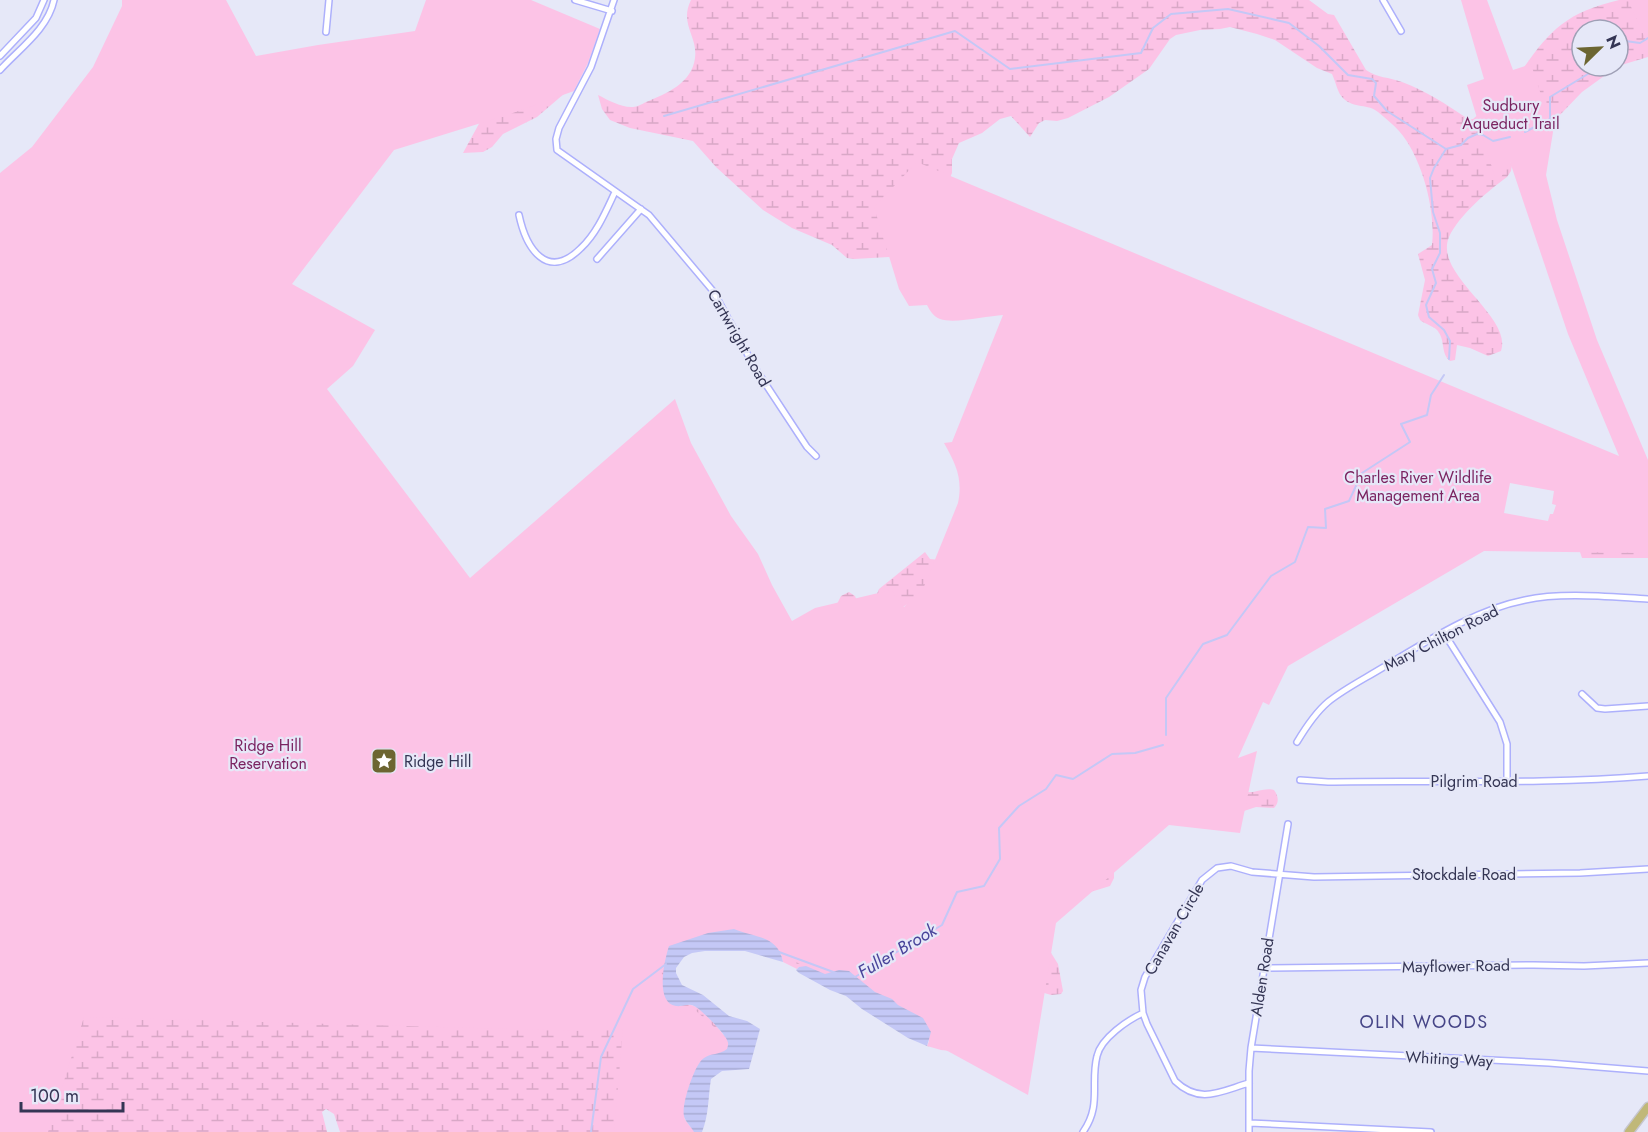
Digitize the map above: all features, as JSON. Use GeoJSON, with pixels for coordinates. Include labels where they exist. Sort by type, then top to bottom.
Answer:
{"type":"FeatureCollection","features":[{"type":"Feature","properties":{"kind":"main road"},"geometry":{"type":"LineString","coordinates":[[1629,1132],[1648,1108]]}},
{"type":"Feature","properties":{"kind":"street"},"geometry":{"type":"LineString","coordinates":[[0,56],[36,18],[44,0]]}},
{"type":"Feature","properties":{"kind":"street"},"geometry":{"type":"LineString","coordinates":[[0,70],[39,30],[50,15],[54,0]]}},
{"type":"Feature","properties":{"kind":"street"},"geometry":{"type":"LineString","coordinates":[[322,0],[327,9]]}},
{"type":"Feature","properties":{"kind":"street"},"geometry":{"type":"LineString","coordinates":[[326,32],[329,0]]}},
{"type":"Feature","properties":{"kind":"street"},"geometry":{"type":"LineString","coordinates":[[575,0],[612,11]]}},
{"type":"Feature","properties":{"kind":"street","name":"Cartwright Road"},"geometry":{"type":"LineString","coordinates":[[614,0],[591,67],[559,128],[556,139],[557,150],[649,215],[713,291],[755,368],[807,447],[816,456]]}},
{"type":"Feature","properties":{"kind":"street"},"geometry":{"type":"LineString","coordinates":[[1383,0],[1401,31]]}},
{"type":"Feature","properties":{"kind":"street"},"geometry":{"type":"LineString","coordinates":[[519,215],[523,234],[537,256],[561,261],[583,247],[603,217],[615,192]]}},
{"type":"Feature","properties":{"kind":"street"},"geometry":{"type":"LineString","coordinates":[[597,259],[641,209]]}},
{"type":"Feature","properties":{"kind":"street","name":"Mary Chilton Road"},"geometry":{"type":"LineString","coordinates":[[1297,742],[1319,711],[1334,697],[1483,613],[1525,599],[1592,596],[1648,599]]}},
{"type":"Feature","properties":{"kind":"street"},"geometry":{"type":"LineString","coordinates":[[1444,633],[1500,722],[1508,744],[1507,781]]}},
{"type":"Feature","properties":{"kind":"street"},"geometry":{"type":"LineString","coordinates":[[1582,694],[1597,708],[1648,706]]}},
{"type":"Feature","properties":{"kind":"street","name":"Pilgrim Road"},"geometry":{"type":"LineString","coordinates":[[1300,780],[1328,782],[1507,781],[1648,776]]}},
{"type":"Feature","properties":{"kind":"street","name":"Alden Road"},"geometry":{"type":"LineString","coordinates":[[1250,1132],[1251,1048],[1288,824]]}},
{"type":"Feature","properties":{"kind":"street","name":"Canavan Circle"},"geometry":{"type":"LineString","coordinates":[[1249,1083],[1211,1094],[1198,1095],[1189,1093],[1175,1081],[1143,1012],[1141,990],[1145,977],[1208,873],[1217,868],[1231,866],[1252,872],[1280,874]]}},
{"type":"Feature","properties":{"kind":"street","name":"Stockdale Road"},"geometry":{"type":"LineString","coordinates":[[1280,874],[1314,877],[1580,873],[1648,869]]}},
{"type":"Feature","properties":{"kind":"street","name":"Mayflower Road"},"geometry":{"type":"LineString","coordinates":[[1264,968],[1584,966],[1648,963]]}},
{"type":"Feature","properties":{"kind":"street"},"geometry":{"type":"LineString","coordinates":[[1083,1132],[1092,1117],[1094,1108],[1095,1073],[1100,1048],[1121,1025],[1143,1012]]}},
{"type":"Feature","properties":{"kind":"street","name":"Whiting Way"},"geometry":{"type":"LineString","coordinates":[[1251,1048],[1549,1063],[1648,1071]]}},
{"type":"Feature","properties":{"kind":"street"},"geometry":{"type":"LineString","coordinates":[[1250,1123],[1431,1132]]}},
{"type":"Feature","properties":{"kind":"green space","name":"Ridge Hill Reservation"},"geometry":{"type":"Polygon","coordinates":[[[122,0],[226,0],[256,56],[415,31],[426,0],[531,0],[600,29],[588,63],[574,91],[507,115],[394,150],[292,284],[375,330],[353,366],[327,389],[470,578],[675,399],[691,443],[731,516],[758,554],[792,621],[815,608],[891,590],[904,607],[923,589],[958,503],[959,479],[944,443],[952,442],[1003,315],[962,320],[940,319],[927,305],[909,306],[899,289],[874,207],[917,162],[1619,456],[1568,334],[1510,162],[1497,184],[1467,85],[1484,79],[1461,0],[1487,0],[1513,70],[1531,64],[1553,132],[1546,175],[1557,220],[1597,340],[1648,460],[1648,553],[1484,551],[1288,666],[1269,705],[1263,702],[1238,758],[1257,751],[1240,833],[1169,825],[1056,923],[1028,1095],[827,985],[783,954],[749,944],[687,952],[661,970],[666,991],[674,1007],[687,1014],[695,1010],[731,1042],[730,1051],[705,1061],[687,1094],[684,1124],[698,1132],[614,1132],[623,1029],[584,1031],[84,1017],[48,1132],[0,1132],[0,173],[32,147],[93,67],[122,6],[122,0]],[[1510,483],[1504,513],[1548,521],[1556,505],[1552,504],[1554,491],[1510,483]]]}},
{"type":"Feature","properties":{"kind":"green space"},"geometry":{"type":"Polygon","coordinates":[[[691,0],[1309,0],[1328,14],[1334,15],[1366,70],[1374,75],[1397,80],[1419,89],[1468,119],[1473,119],[1481,112],[1512,165],[1507,177],[1483,196],[1460,220],[1449,237],[1447,251],[1452,266],[1462,281],[1496,324],[1502,338],[1501,351],[1488,356],[1457,345],[1455,360],[1450,361],[1447,358],[1440,334],[1420,320],[1418,315],[1425,280],[1418,254],[1432,245],[1433,231],[1426,185],[1407,142],[1392,123],[1378,112],[1352,104],[1344,99],[1338,91],[1332,74],[1317,68],[1275,40],[1230,27],[1176,35],[1170,39],[1149,69],[1109,97],[1068,118],[1057,121],[1045,120],[1039,123],[1030,137],[1011,116],[1000,119],[982,133],[959,143],[952,159],[952,173],[949,180],[889,257],[854,259],[847,258],[832,245],[792,228],[763,210],[716,167],[693,141],[630,128],[610,120],[602,109],[598,95],[620,105],[636,106],[670,91],[689,74],[695,58],[694,43],[687,16],[691,0]]]}},
{"type":"Feature","properties":{"kind":"green space"},"geometry":{"type":"Polygon","coordinates":[[[1619,0],[1648,0],[1648,57],[1630,62],[1630,18],[1571,18],[1619,0]]]}},
{"type":"Feature","properties":{"kind":"green space"},"geometry":{"type":"Polygon","coordinates":[[[1628,0],[1648,0],[1648,45],[1628,0]]]}},
{"type":"Feature","properties":{"kind":"green space"},"geometry":{"type":"Polygon","coordinates":[[[1569,19],[1570,78],[1601,78],[1582,92],[1549,123],[1515,80],[1547,38],[1569,19]]]}},
{"type":"Feature","properties":{"kind":"green space"},"geometry":{"type":"Polygon","coordinates":[[[565,93],[537,117],[503,134],[492,147],[483,152],[463,153],[481,120],[565,93]]]}},
{"type":"Feature","properties":{"kind":"green space"},"geometry":{"type":"Polygon","coordinates":[[[1648,533],[1648,558],[1582,558],[1580,552],[1648,533]]]}},
{"type":"Feature","properties":{"kind":"green space"},"geometry":{"type":"Polygon","coordinates":[[[925,552],[930,559],[940,560],[935,581],[908,604],[892,613],[875,599],[879,589],[925,552]]]}},
{"type":"Feature","properties":{"kind":"green space"},"geometry":{"type":"Polygon","coordinates":[[[849,592],[855,596],[857,601],[1244,792],[1274,790],[1278,802],[1274,808],[1256,807],[1238,813],[1185,805],[1114,871],[1114,878],[1110,886],[1042,907],[1048,948],[1058,964],[1063,991],[1061,994],[1051,995],[1041,992],[951,1051],[927,1046],[931,1036],[799,967],[797,969],[783,962],[780,951],[671,946],[680,1006],[689,1005],[698,1008],[728,1041],[684,1118],[694,1132],[340,1132],[334,1114],[326,1109],[322,1112],[327,1132],[0,1132],[38,1033],[831,616],[841,596],[849,592]]]}},
{"type":"Feature","properties":{"kind":"water"},"geometry":{"type":"Polygon","coordinates":[[[734,929],[771,942],[780,953],[783,962],[745,951],[705,951],[684,957],[676,968],[682,985],[703,995],[729,1016],[747,1021],[760,1029],[749,1069],[722,1071],[711,1079],[704,1126],[702,1132],[694,1132],[685,1118],[684,1111],[693,1076],[700,1061],[709,1055],[727,1049],[728,1043],[717,1027],[697,1008],[669,1003],[663,989],[665,960],[669,946],[708,933],[734,929]]]}},
{"type":"Feature","properties":{"kind":"water"},"geometry":{"type":"Polygon","coordinates":[[[806,966],[825,974],[839,970],[849,971],[875,992],[892,999],[898,1005],[923,1018],[931,1032],[927,1046],[908,1038],[846,996],[830,990],[796,970],[806,966]]]}},
{"type":"Feature","properties":{"kind":"waterway"},"geometry":{"type":"LineString","coordinates":[[664,116],[955,31],[1010,69],[1141,53],[1153,28],[1171,14],[1228,9],[1289,23],[1319,46],[1348,75],[1372,79],[1376,83],[1374,96],[1387,111],[1446,149]]}},
{"type":"Feature","properties":{"kind":"waterway","name":"Fuller Brook"},"geometry":{"type":"LineString","coordinates":[[1630,42],[1640,43],[1648,38]]}},
{"type":"Feature","properties":{"kind":"waterway","name":"Fuller Brook"},"geometry":{"type":"LineString","coordinates":[[1525,132],[1550,119],[1550,97],[1581,78]]}},
{"type":"Feature","properties":{"kind":"waterway","name":"Fuller Brook"},"geometry":{"type":"LineString","coordinates":[[1449,359],[1450,341],[1444,330],[1429,317],[1426,305],[1436,283],[1432,269],[1440,253],[1440,233],[1433,212],[1430,178],[1446,149],[1461,145],[1468,138],[1477,134],[1493,141],[1510,137]]}},
{"type":"Feature","properties":{"kind":"waterway","name":"Fuller Brook"},"geometry":{"type":"LineString","coordinates":[[1166,735],[1166,698],[1203,644],[1227,635],[1271,576],[1295,562],[1308,527],[1326,528],[1325,509],[1349,501],[1362,473],[1410,442],[1401,424],[1427,415],[1431,395],[1444,375]]}},
{"type":"Feature","properties":{"kind":"waterway","name":"Fuller Brook"},"geometry":{"type":"LineString","coordinates":[[855,977],[942,925],[957,892],[984,886],[1000,859],[999,828],[1019,806],[1046,789],[1056,775],[1073,779],[1112,754],[1135,753],[1163,745]]}},
{"type":"Feature","properties":{"kind":"waterway","name":"Fuller Brook"},"geometry":{"type":"LineString","coordinates":[[779,952],[836,973]]}},
{"type":"Feature","properties":{"kind":"waterway","name":"Fuller Brook"},"geometry":{"type":"LineString","coordinates":[[591,1132],[601,1057],[633,989],[666,964]]}},
{"type":"Feature","properties":{"kind":"place","name":"Ridge Hill"},"geometry":{"type":"Point","coordinates":[384,761]}},
{"type":"Feature","properties":{"kind":"district","name":"OLIN WOODS"},"geometry":{"type":"Point","coordinates":[1424,1022]}},
{"type":"Feature","properties":{"kind":"park label","name":"Sudbury Aqueduct Trail"},"geometry":{"type":"Point","coordinates":[1511,114]}},
{"type":"Feature","properties":{"kind":"park label","name":"Charles River Wildlife Management Area"},"geometry":{"type":"Point","coordinates":[1418,486]}}]}
